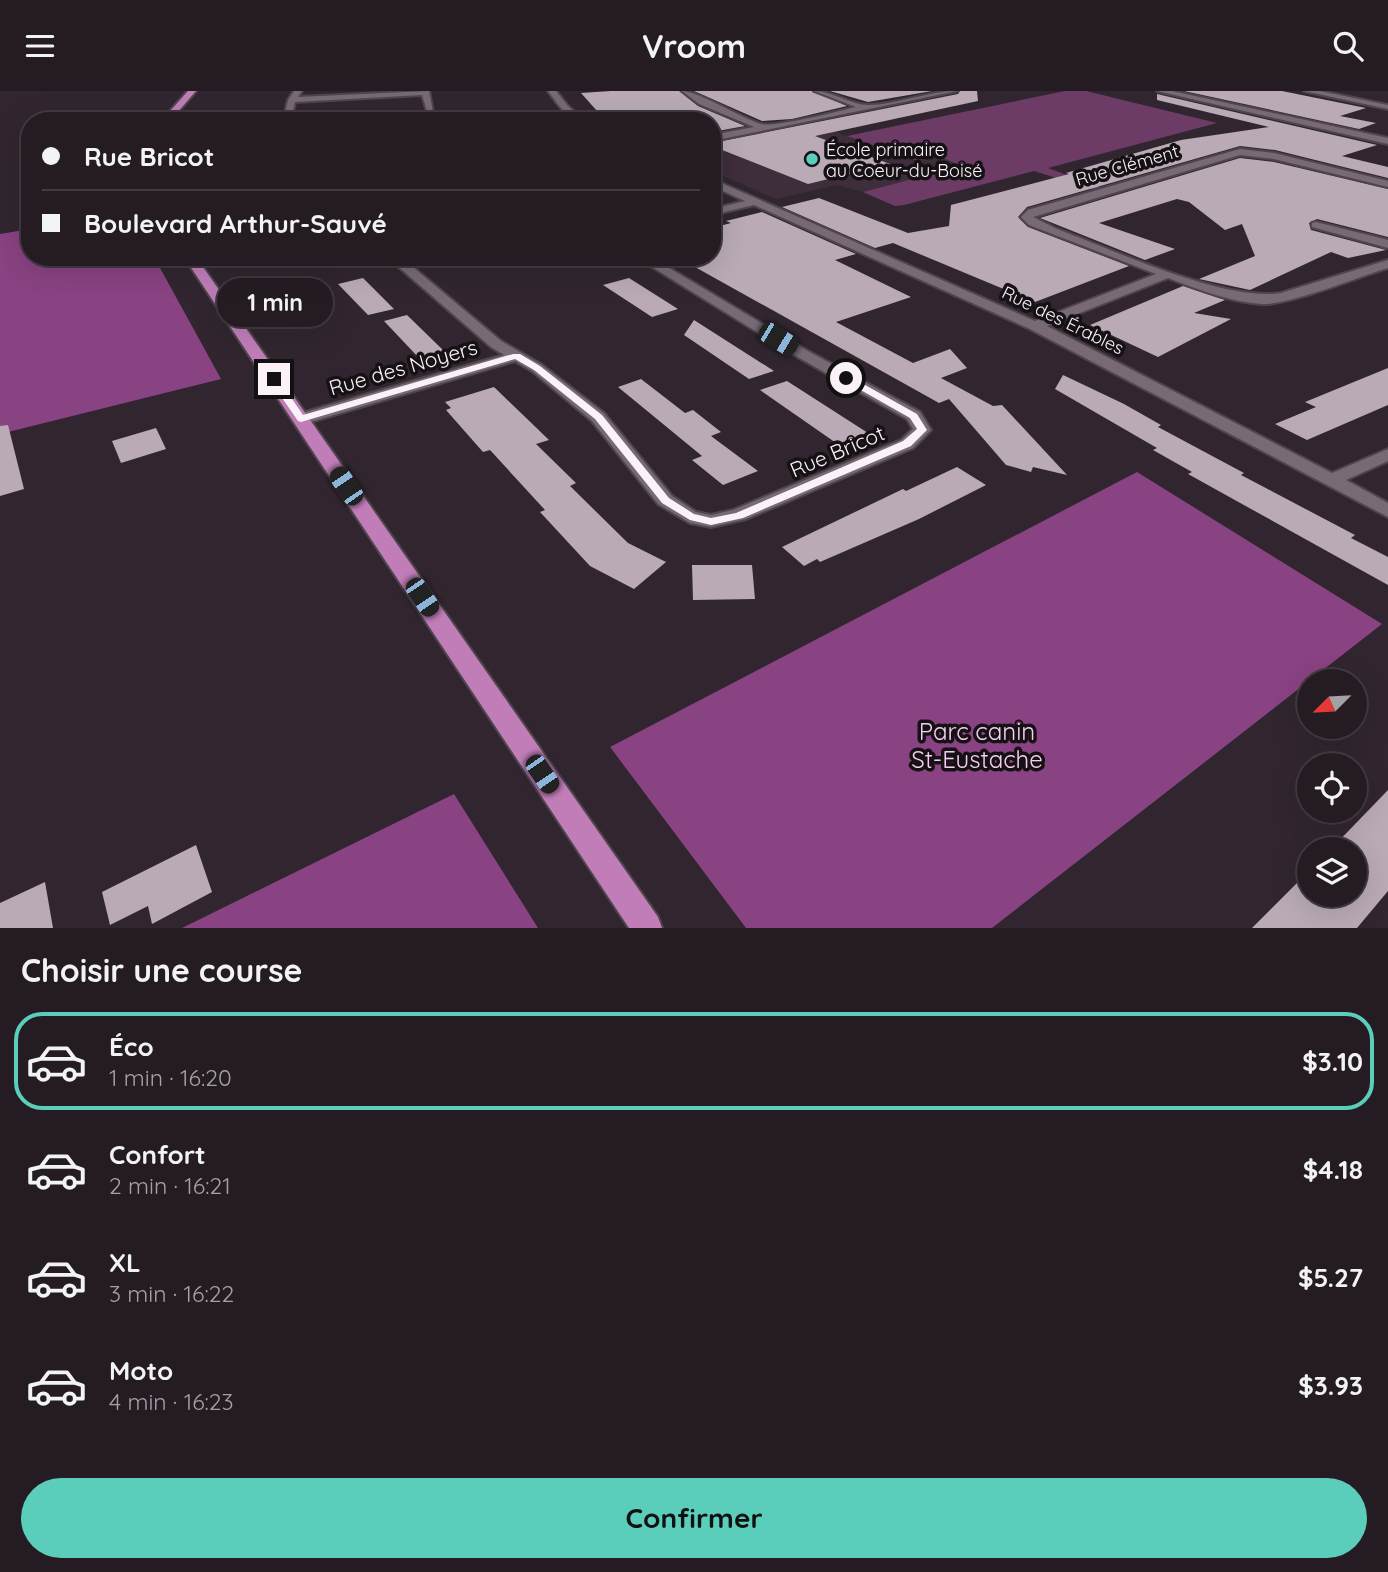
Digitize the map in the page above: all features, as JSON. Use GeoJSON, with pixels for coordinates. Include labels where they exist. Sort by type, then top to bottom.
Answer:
{"type":"FeatureCollection","features":[{"type":"Feature","properties":{"kind":"main road"},"geometry":{"type":"LineString","coordinates":[[174,112],[192,91]]}},
{"type":"Feature","properties":{"kind":"main road"},"geometry":{"type":"LineString","coordinates":[[196,266],[647,928]]}},
{"type":"Feature","properties":{"kind":"street"},"geometry":{"type":"LineString","coordinates":[[289,112],[298,91]]}},
{"type":"Feature","properties":{"kind":"street"},"geometry":{"type":"LineString","coordinates":[[552,91],[570,112]]}},
{"type":"Feature","properties":{"kind":"street"},"geometry":{"type":"LineString","coordinates":[[686,91],[702,102],[763,128]]}},
{"type":"Feature","properties":{"kind":"street"},"geometry":{"type":"LineString","coordinates":[[818,91],[865,108]]}},
{"type":"Feature","properties":{"kind":"street"},"geometry":{"type":"LineString","coordinates":[[721,136],[953,91]]}},
{"type":"Feature","properties":{"kind":"street"},"geometry":{"type":"LineString","coordinates":[[1161,91],[1388,141]]}},
{"type":"Feature","properties":{"kind":"street"},"geometry":{"type":"LineString","coordinates":[[1308,91],[1388,107]]}},
{"type":"Feature","properties":{"kind":"street"},"geometry":{"type":"LineString","coordinates":[[292,100],[425,92],[431,112]]}},
{"type":"Feature","properties":{"kind":"street","name":"Rue Clément"},"geometry":{"type":"LineString","coordinates":[[1388,184],[1274,156],[1240,152],[1032,212],[1027,217],[1033,223],[1232,296],[1263,300],[1283,297],[1388,264]]}},
{"type":"Feature","properties":{"kind":"street","name":"Rue des Érables"},"geometry":{"type":"LineString","coordinates":[[721,186],[1035,325],[1388,512]]}},
{"type":"Feature","properties":{"kind":"street"},"geometry":{"type":"LineString","coordinates":[[721,210],[756,201]]}},
{"type":"Feature","properties":{"kind":"street"},"geometry":{"type":"LineString","coordinates":[[1315,225],[1388,244]]}},
{"type":"Feature","properties":{"kind":"street"},"geometry":{"type":"LineString","coordinates":[[404,266],[496,344],[516,356]]}},
{"type":"Feature","properties":{"kind":"street","name":"Rue Bricot"},"geometry":{"type":"LineString","coordinates":[[516,356],[537,368],[598,417],[666,500],[690,517],[711,521],[739,515],[907,444],[922,430],[914,416],[801,353],[657,266]]}},
{"type":"Feature","properties":{"kind":"street"},"geometry":{"type":"LineString","coordinates":[[1035,325],[1167,274]]}},
{"type":"Feature","properties":{"kind":"street","name":"Rue des Noyers"},"geometry":{"type":"LineString","coordinates":[[301,419],[516,356]]}},
{"type":"Feature","properties":{"kind":"street"},"geometry":{"type":"LineString","coordinates":[[1331,480],[1388,454]]}},
{"type":"Feature","properties":{"kind":"shaded area"},"geometry":{"type":"Polygon","coordinates":[[[1065,91],[1086,91],[1217,123],[1048,168],[1102,188],[1094,190],[1034,171],[904,205],[895,206],[863,192],[962,166],[938,156],[918,161],[847,136],[1065,91]]]}},
{"type":"Feature","properties":{"kind":"shaded area","name":"École primaire au Coeur‑du‑Boisé"},"geometry":{"type":"Polygon","coordinates":[[[808,122],[918,161],[938,156],[964,166],[863,192],[837,185],[776,199],[721,175],[721,140],[808,122]]]}},
{"type":"Feature","properties":{"kind":"green space"},"geometry":{"type":"Polygon","coordinates":[[[21,230],[21,266],[159,266],[221,379],[0,434],[0,234],[21,230]]]}},
{"type":"Feature","properties":{"kind":"green space","name":"Parc canin St-Eustache"},"geometry":{"type":"Polygon","coordinates":[[[1137,472],[1382,624],[1324,669],[1297,669],[1297,690],[992,928],[746,928],[610,747],[1137,472]]]}},
{"type":"Feature","properties":{"kind":"green space"},"geometry":{"type":"Polygon","coordinates":[[[454,794],[538,928],[182,928],[454,794]]]}},
{"type":"Feature","properties":{"kind":"building"},"geometry":{"type":"Polygon","coordinates":[[[679,91],[698,106],[712,112],[598,112],[581,93],[679,91]]]}},
{"type":"Feature","properties":{"kind":"building"},"geometry":{"type":"Polygon","coordinates":[[[694,91],[812,91],[847,106],[792,119],[762,121],[694,91]]]}},
{"type":"Feature","properties":{"kind":"building"},"geometry":{"type":"Polygon","coordinates":[[[830,91],[932,91],[868,102],[830,91]]]}},
{"type":"Feature","properties":{"kind":"building"},"geometry":{"type":"Polygon","coordinates":[[[960,91],[977,91],[978,101],[815,136],[890,164],[808,184],[721,150],[721,141],[958,94],[960,91]]]}},
{"type":"Feature","properties":{"kind":"building"},"geometry":{"type":"Polygon","coordinates":[[[1184,91],[1282,91],[1366,108],[1340,116],[1376,123],[1359,129],[1184,91]]]}},
{"type":"Feature","properties":{"kind":"building"},"geometry":{"type":"Polygon","coordinates":[[[1157,94],[1377,145],[1342,156],[1388,167],[1388,178],[1275,150],[1240,146],[1027,207],[1018,217],[1028,227],[1129,266],[1035,302],[893,243],[875,248],[782,207],[819,198],[908,233],[949,226],[951,205],[1069,174],[1066,173],[1181,140],[1269,127],[1157,100],[1157,94]]]}},
{"type":"Feature","properties":{"kind":"building"},"geometry":{"type":"Polygon","coordinates":[[[721,116],[745,126],[721,130],[721,116]]]}},
{"type":"Feature","properties":{"kind":"building"},"geometry":{"type":"Polygon","coordinates":[[[1240,158],[1274,162],[1388,189],[1388,237],[1317,219],[1309,223],[1311,230],[1386,250],[1348,258],[1331,252],[1250,290],[1199,279],[1255,256],[1242,224],[1225,230],[1189,202],[1177,199],[1099,223],[1175,249],[1145,260],[1040,218],[1240,158]]]}},
{"type":"Feature","properties":{"kind":"building"},"geometry":{"type":"Polygon","coordinates":[[[762,212],[856,254],[835,260],[911,297],[836,322],[913,363],[950,349],[967,368],[941,378],[993,406],[1002,405],[1067,475],[1033,467],[1031,472],[1006,465],[949,399],[939,403],[693,266],[721,266],[721,226],[731,223],[726,221],[762,212]]]}},
{"type":"Feature","properties":{"kind":"building"},"geometry":{"type":"Polygon","coordinates":[[[363,278],[394,309],[368,315],[338,284],[363,278]]]}},
{"type":"Feature","properties":{"kind":"building"},"geometry":{"type":"Polygon","coordinates":[[[629,278],[678,309],[652,317],[603,285],[629,278]]]}},
{"type":"Feature","properties":{"kind":"building"},"geometry":{"type":"Polygon","coordinates":[[[1183,286],[1225,300],[1194,313],[1231,319],[1158,357],[1090,325],[1183,286]]]}},
{"type":"Feature","properties":{"kind":"building"},"geometry":{"type":"Polygon","coordinates":[[[407,315],[444,351],[419,358],[384,321],[407,315]]]}},
{"type":"Feature","properties":{"kind":"building"},"geometry":{"type":"Polygon","coordinates":[[[694,320],[774,371],[749,379],[684,335],[694,320]]]}},
{"type":"Feature","properties":{"kind":"building"},"geometry":{"type":"Polygon","coordinates":[[[1388,368],[1388,405],[1307,440],[1275,424],[1316,407],[1305,402],[1388,368]]]}},
{"type":"Feature","properties":{"kind":"building"},"geometry":{"type":"Polygon","coordinates":[[[1063,375],[1124,404],[1161,425],[1158,427],[1244,473],[1241,475],[1355,535],[1351,538],[1388,557],[1388,585],[1188,474],[1192,472],[1153,450],[1157,448],[1055,389],[1063,375]]]}},
{"type":"Feature","properties":{"kind":"building"},"geometry":{"type":"Polygon","coordinates":[[[641,379],[685,413],[693,410],[721,432],[711,436],[758,471],[723,485],[692,460],[702,456],[618,387],[641,379]]]}},
{"type":"Feature","properties":{"kind":"building"},"geometry":{"type":"Polygon","coordinates":[[[787,381],[868,433],[839,445],[760,390],[787,381]]]}},
{"type":"Feature","properties":{"kind":"building"},"geometry":{"type":"Polygon","coordinates":[[[494,387],[549,440],[536,444],[576,483],[570,486],[628,543],[666,562],[634,589],[590,566],[540,512],[545,510],[490,450],[483,452],[446,410],[451,408],[445,402],[494,387]]]}},
{"type":"Feature","properties":{"kind":"building"},"geometry":{"type":"Polygon","coordinates":[[[8,425],[24,489],[0,496],[0,426],[8,425]]]}},
{"type":"Feature","properties":{"kind":"building"},"geometry":{"type":"Polygon","coordinates":[[[156,428],[166,449],[121,463],[112,441],[156,428]]]}},
{"type":"Feature","properties":{"kind":"building"},"geometry":{"type":"Polygon","coordinates":[[[957,467],[986,485],[919,519],[820,562],[817,559],[804,566],[782,547],[903,489],[906,491],[957,467]]]}},
{"type":"Feature","properties":{"kind":"building"},"geometry":{"type":"Polygon","coordinates":[[[692,565],[752,565],[755,599],[693,600],[692,565]]]}},
{"type":"Feature","properties":{"kind":"building"},"geometry":{"type":"Polygon","coordinates":[[[1388,790],[1388,891],[1357,928],[1252,928],[1297,883],[1297,907],[1367,907],[1367,837],[1343,837],[1356,823],[1367,823],[1367,812],[1388,790]]]}},
{"type":"Feature","properties":{"kind":"building"},"geometry":{"type":"Polygon","coordinates":[[[196,845],[212,892],[152,924],[148,906],[110,925],[102,892],[196,845]]]}},
{"type":"Feature","properties":{"kind":"building"},"geometry":{"type":"Polygon","coordinates":[[[45,882],[53,928],[0,928],[0,903],[45,882]]]}},
{"type":"Feature","properties":{"kind":"place","name":"École primaire au Coeur‑du‑Boisé"},"geometry":{"type":"Point","coordinates":[812,159]}},
{"type":"Feature","properties":{"kind":"route"},"geometry":{"type":"LineString","coordinates":[[274,379],[301,419],[516,356],[537,368],[598,417],[666,500],[690,517],[711,521],[739,515],[907,444],[922,430],[914,416],[846,378]]}}]}
